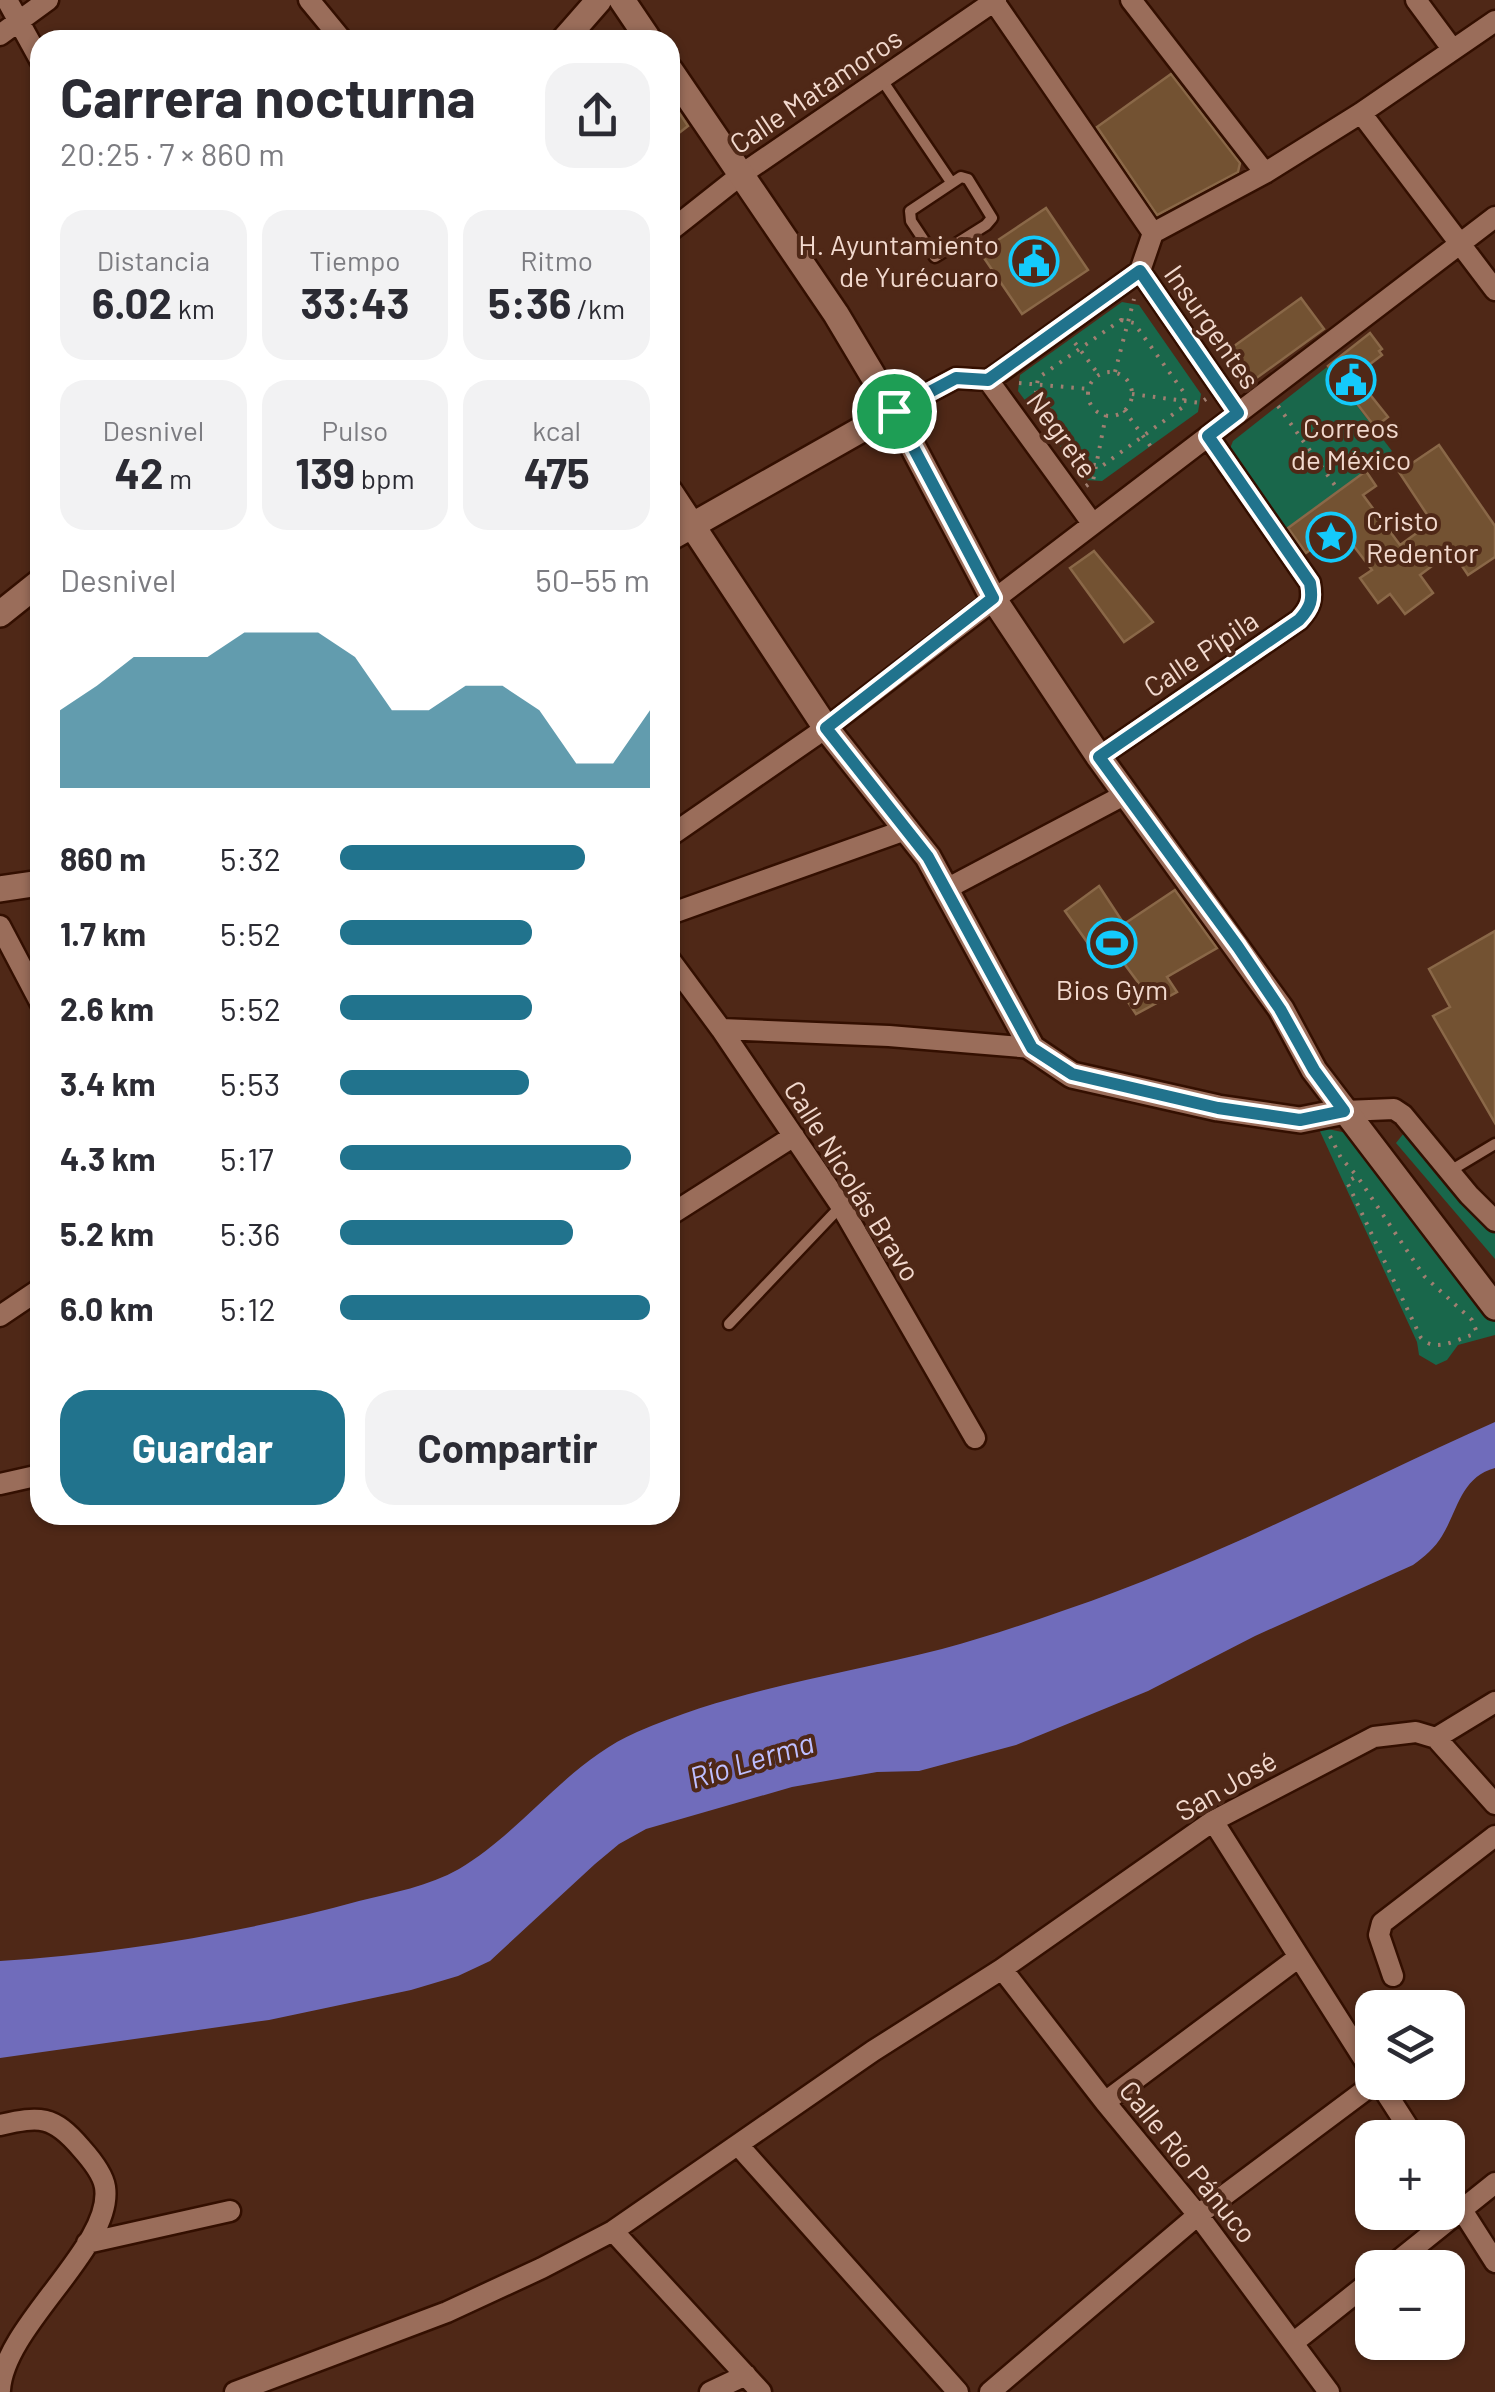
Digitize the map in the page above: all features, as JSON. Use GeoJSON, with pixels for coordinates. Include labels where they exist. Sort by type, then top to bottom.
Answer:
{"type":"FeatureCollection","features":[{"type":"Feature","properties":{"kind":"street"},"geometry":{"type":"LineString","coordinates":[[7,0],[30,42]]}},
{"type":"Feature","properties":{"kind":"street"},"geometry":{"type":"LineString","coordinates":[[0,35],[48,0]]}},
{"type":"Feature","properties":{"kind":"street"},"geometry":{"type":"LineString","coordinates":[[309,0],[334,30]]}},
{"type":"Feature","properties":{"kind":"street"},"geometry":{"type":"LineString","coordinates":[[573,30],[599,0]]}},
{"type":"Feature","properties":{"kind":"street"},"geometry":{"type":"LineString","coordinates":[[622,0],[643,30]]}},
{"type":"Feature","properties":{"kind":"street"},"geometry":{"type":"LineString","coordinates":[[994,0],[1153,233]]}},
{"type":"Feature","properties":{"kind":"street","name":"Calle Matamoros"},"geometry":{"type":"LineString","coordinates":[[680,223],[742,174],[994,0]]}},
{"type":"Feature","properties":{"kind":"street"},"geometry":{"type":"LineString","coordinates":[[1131,0],[1264,173]]}},
{"type":"Feature","properties":{"kind":"street"},"geometry":{"type":"LineString","coordinates":[[1416,0],[1453,50]]}},
{"type":"Feature","properties":{"kind":"street"},"geometry":{"type":"LineString","coordinates":[[680,533],[956,378],[988,380],[1140,271],[1153,233],[1264,173],[1362,113],[1495,22]]}},
{"type":"Feature","properties":{"kind":"street"},"geometry":{"type":"LineString","coordinates":[[680,84],[836,314],[894,411],[993,598],[1099,757],[1249,962],[1314,1070],[1495,1307]]}},
{"type":"Feature","properties":{"kind":"street"},"geometry":{"type":"LineString","coordinates":[[1362,113],[1495,290]]}},
{"type":"Feature","properties":{"kind":"street"},"geometry":{"type":"LineString","coordinates":[[680,829],[826,728],[1495,218]]}},
{"type":"Feature","properties":{"kind":"street","name":"Insurgentes"},"geometry":{"type":"LineString","coordinates":[[1140,271],[1238,413]]}},
{"type":"Feature","properties":{"kind":"street","name":"Negrete"},"geometry":{"type":"LineString","coordinates":[[988,380],[1092,523]]}},
{"type":"Feature","properties":{"kind":"street","name":"Calle Pípila"},"geometry":{"type":"LineString","coordinates":[[1099,757],[1299,620],[1310,608],[1310,583],[1208,436]]}},
{"type":"Feature","properties":{"kind":"street"},"geometry":{"type":"LineString","coordinates":[[680,506],[826,728],[908,829],[948,888],[1032,1048]]}},
{"type":"Feature","properties":{"kind":"street"},"geometry":{"type":"LineString","coordinates":[[0,614],[30,590]]}},
{"type":"Feature","properties":{"kind":"street"},"geometry":{"type":"LineString","coordinates":[[948,888],[1126,794]]}},
{"type":"Feature","properties":{"kind":"street"},"geometry":{"type":"LineString","coordinates":[[680,910],[908,829]]}},
{"type":"Feature","properties":{"kind":"street"},"geometry":{"type":"LineString","coordinates":[[0,889],[30,884]]}},
{"type":"Feature","properties":{"kind":"street"},"geometry":{"type":"LineString","coordinates":[[0,926],[30,983]]}},
{"type":"Feature","properties":{"kind":"street","name":"Calle Nicolás Bravo"},"geometry":{"type":"LineString","coordinates":[[680,974],[841,1206],[975,1438]]}},
{"type":"Feature","properties":{"kind":"street"},"geometry":{"type":"LineString","coordinates":[[721,1029],[889,1036],[1032,1048],[1072,1074],[1218,1108],[1300,1120],[1344,1111],[1394,1110],[1403,1115],[1495,1221]]}},
{"type":"Feature","properties":{"kind":"street"},"geometry":{"type":"LineString","coordinates":[[680,1209],[794,1136]]}},
{"type":"Feature","properties":{"kind":"street"},"geometry":{"type":"LineString","coordinates":[[0,1316],[30,1296]]}},
{"type":"Feature","properties":{"kind":"street"},"geometry":{"type":"LineString","coordinates":[[0,1484],[30,1477]]}},
{"type":"Feature","properties":{"kind":"street"},"geometry":{"type":"LineString","coordinates":[[1495,1702],[1436,1738],[1495,1804]]}},
{"type":"Feature","properties":{"kind":"street","name":"San José"},"geometry":{"type":"LineString","coordinates":[[234,2392],[447,2312],[613,2231],[1213,1821],[1374,1737],[1416,1732],[1436,1738]]}},
{"type":"Feature","properties":{"kind":"street"},"geometry":{"type":"LineString","coordinates":[[1213,1821],[1355,2045]]}},
{"type":"Feature","properties":{"kind":"street"},"geometry":{"type":"LineString","coordinates":[[1393,1976],[1379,1935],[1382,1923],[1495,1836]]}},
{"type":"Feature","properties":{"kind":"street"},"geometry":{"type":"LineString","coordinates":[[1105,2102],[1299,1957]]}},
{"type":"Feature","properties":{"kind":"street","name":"Calle Río Pánuco"},"geometry":{"type":"LineString","coordinates":[[1002,1968],[1198,2215],[1328,2392]]}},
{"type":"Feature","properties":{"kind":"street"},"geometry":{"type":"LineString","coordinates":[[990,2392],[1198,2215],[1355,2099]]}},
{"type":"Feature","properties":{"kind":"street"},"geometry":{"type":"LineString","coordinates":[[0,2125],[36,2117],[56,2123],[88,2156],[105,2184],[104,2205],[88,2244],[23,2334],[5,2364],[0,2390]]}},
{"type":"Feature","properties":{"kind":"street"},"geometry":{"type":"LineString","coordinates":[[739,2146],[958,2392]]}},
{"type":"Feature","properties":{"kind":"street"},"geometry":{"type":"LineString","coordinates":[[1465,2208],[1495,2183]]}},
{"type":"Feature","properties":{"kind":"street"},"geometry":{"type":"LineString","coordinates":[[88,2244],[230,2211]]}},
{"type":"Feature","properties":{"kind":"street"},"geometry":{"type":"LineString","coordinates":[[1465,2215],[1495,2262]]}},
{"type":"Feature","properties":{"kind":"street"},"geometry":{"type":"LineString","coordinates":[[1412,2250],[1437,2230]]}},
{"type":"Feature","properties":{"kind":"street"},"geometry":{"type":"LineString","coordinates":[[613,2231],[761,2392]]}},
{"type":"Feature","properties":{"kind":"street"},"geometry":{"type":"LineString","coordinates":[[1292,2343],[1355,2293]]}},
{"type":"Feature","properties":{"kind":"street"},"geometry":{"type":"LineString","coordinates":[[710,2392],[746,2375]]}},
{"type":"Feature","properties":{"kind":"lane"},"geometry":{"type":"LineString","coordinates":[[882,80],[950,182]]}},
{"type":"Feature","properties":{"kind":"lane"},"geometry":{"type":"LineString","coordinates":[[961,176],[968,179],[992,218],[935,257],[911,221],[910,211],[950,182],[961,176]]}},
{"type":"Feature","properties":{"kind":"lane"},"geometry":{"type":"LineString","coordinates":[[1450,1171],[1495,1144]]}},
{"type":"Feature","properties":{"kind":"lane"},"geometry":{"type":"LineString","coordinates":[[729,1324],[841,1206]]}},
{"type":"Feature","properties":{"kind":"path"},"geometry":{"type":"LineString","coordinates":[[1115,372],[1140,271]]}},
{"type":"Feature","properties":{"kind":"path"},"geometry":{"type":"LineString","coordinates":[[1121,320],[1128,322],[1134,323],[1185,394],[1183,406],[1102,466],[1089,464],[1036,391],[1038,378],[1121,320]]}},
{"type":"Feature","properties":{"kind":"path"},"geometry":{"type":"LineString","coordinates":[[1062,327],[1099,375]]}},
{"type":"Feature","properties":{"kind":"path"},"geometry":{"type":"LineString","coordinates":[[1115,372],[1128,380],[1132,394],[1124,410],[1106,415],[1090,402],[1089,389],[1099,375],[1115,372]]}},
{"type":"Feature","properties":{"kind":"path"},"geometry":{"type":"LineString","coordinates":[[988,380],[1089,389]]}},
{"type":"Feature","properties":{"kind":"path"},"geometry":{"type":"LineString","coordinates":[[1132,394],[1200,403]]}},
{"type":"Feature","properties":{"kind":"path"},"geometry":{"type":"LineString","coordinates":[[1278,406],[1339,492]]}},
{"type":"Feature","properties":{"kind":"path"},"geometry":{"type":"LineString","coordinates":[[1124,410],[1166,466]]}},
{"type":"Feature","properties":{"kind":"path"},"geometry":{"type":"LineString","coordinates":[[1072,496],[1093,480],[1106,415]]}},
{"type":"Feature","properties":{"kind":"path"},"geometry":{"type":"LineString","coordinates":[[1300,1120],[1329,1134],[1341,1158],[1358,1176],[1424,1276],[1475,1325],[1472,1334],[1436,1346],[1421,1338],[1347,1182],[1358,1176]]}},
{"type":"Feature","properties":{"kind":"green space"},"geometry":{"type":"Polygon","coordinates":[[[1122,302],[1139,305],[1201,394],[1198,412],[1102,481],[1085,480],[1018,391],[1020,375],[1122,302]]]}},
{"type":"Feature","properties":{"kind":"green space"},"geometry":{"type":"Polygon","coordinates":[[[1327,367],[1392,451],[1317,507],[1314,513],[1325,519],[1343,542],[1330,551],[1304,516],[1284,530],[1229,451],[1233,441],[1327,367]]]}},
{"type":"Feature","properties":{"kind":"green space"},"geometry":{"type":"Polygon","coordinates":[[[1318,1127],[1347,1133],[1495,1308],[1495,1335],[1458,1345],[1447,1360],[1436,1365],[1419,1355],[1417,1342],[1318,1127]]]}},
{"type":"Feature","properties":{"kind":"green space"},"geometry":{"type":"Polygon","coordinates":[[[1408,1128],[1495,1228],[1495,1259],[1396,1143],[1408,1128]]]}},
{"type":"Feature","properties":{"kind":"water","name":"Río Lerma"},"geometry":{"type":"Polygon","coordinates":[[[1495,1422],[1495,1468],[1484,1472],[1468,1487],[1439,1540],[1417,1562],[1255,1636],[1148,1691],[1016,1745],[919,1771],[877,1772],[792,1787],[646,1829],[595,1864],[490,1961],[458,1976],[269,2020],[0,2058],[0,1961],[91,1953],[226,1932],[435,1880],[483,1853],[589,1761],[637,1732],[749,1694],[973,1640],[1120,1590],[1228,1546],[1495,1422]]]}},
{"type":"Feature","properties":{"kind":"building"},"geometry":{"type":"Polygon","coordinates":[[[1171,74],[1240,163],[1238,172],[1157,215],[1097,127],[1171,74]]]}},
{"type":"Feature","properties":{"kind":"building"},"geometry":{"type":"Polygon","coordinates":[[[680,114],[688,126],[680,132],[680,114]]]}},
{"type":"Feature","properties":{"kind":"building","name":"H. Ayuntamiento de Yurécuaro"},"geometry":{"type":"Polygon","coordinates":[[[1046,208],[1088,270],[1022,314],[980,252],[1046,208]]]}},
{"type":"Feature","properties":{"kind":"building"},"geometry":{"type":"Polygon","coordinates":[[[1301,298],[1324,329],[1251,382],[1242,380],[1223,354],[1301,298]]]}},
{"type":"Feature","properties":{"kind":"building","name":"Correos de México"},"geometry":{"type":"Polygon","coordinates":[[[1370,333],[1382,355],[1361,371],[1366,378],[1360,382],[1388,417],[1375,427],[1328,366],[1370,333]]]}},
{"type":"Feature","properties":{"kind":"building"},"geometry":{"type":"Polygon","coordinates":[[[1439,445],[1495,526],[1495,557],[1468,575],[1452,551],[1420,575],[1433,593],[1405,614],[1390,594],[1378,603],[1360,578],[1372,570],[1340,528],[1306,553],[1288,528],[1366,471],[1376,486],[1363,495],[1400,545],[1432,522],[1399,472],[1439,445]]]}},
{"type":"Feature","properties":{"kind":"building"},"geometry":{"type":"Polygon","coordinates":[[[1094,551],[1153,622],[1124,642],[1070,568],[1094,551]]]}},
{"type":"Feature","properties":{"kind":"building"},"geometry":{"type":"Polygon","coordinates":[[[1099,886],[1124,924],[1175,890],[1217,948],[1167,977],[1177,992],[1136,1014],[1126,999],[1143,989],[1117,954],[1102,963],[1065,911],[1099,886]]]}},
{"type":"Feature","properties":{"kind":"building"},"geometry":{"type":"Polygon","coordinates":[[[1495,931],[1495,1123],[1433,1016],[1450,1007],[1429,969],[1495,931]]]}},
{"type":"Feature","properties":{"kind":"place","name":"H. Ayuntamiento de Yurécuaro"},"geometry":{"type":"Point","coordinates":[1034,261]}},
{"type":"Feature","properties":{"kind":"place","name":"Correos de México"},"geometry":{"type":"Point","coordinates":[1351,380]}},
{"type":"Feature","properties":{"kind":"place","name":"Cristo Redentor"},"geometry":{"type":"Point","coordinates":[1331,537]}},
{"type":"Feature","properties":{"kind":"place","name":"Bios Gym"},"geometry":{"type":"Point","coordinates":[1112,943]}},
{"type":"Feature","properties":{"kind":"route"},"geometry":{"type":"LineString","coordinates":[[1140,271],[1238,413],[1208,436],[1310,583],[1310,608],[1299,620],[1099,757],[1238,947],[1344,1111],[1300,1120],[1218,1108],[1072,1074],[1044,1059],[1032,1048],[928,857],[826,728],[993,598],[894,411],[956,378],[988,380],[1140,271]]}}]}
